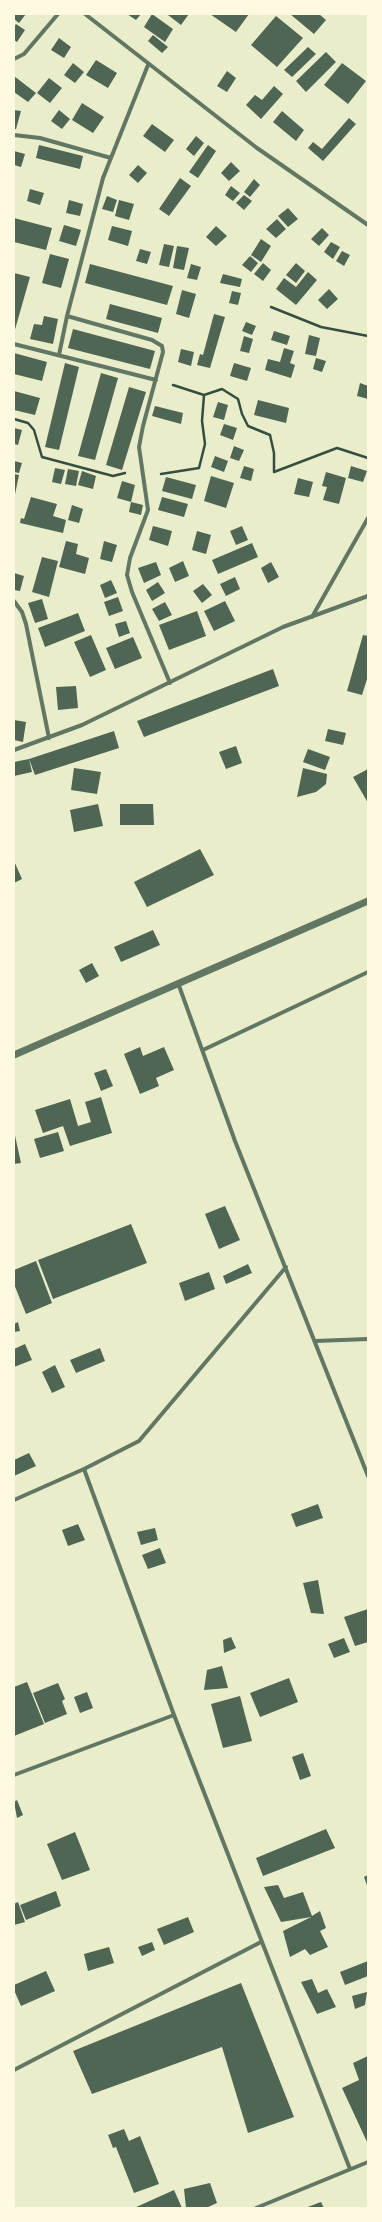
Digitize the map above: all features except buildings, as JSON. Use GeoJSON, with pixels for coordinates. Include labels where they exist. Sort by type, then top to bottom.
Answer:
{"type":"FeatureCollection","features":[{"type":"Feature","properties":{"kind":"street"},"geometry":{"type":"LineString","coordinates":[[14,59],[24,54],[58,14]]}},
{"type":"Feature","properties":{"kind":"street"},"geometry":{"type":"LineString","coordinates":[[85,14],[148,65],[257,148],[368,225]]}},
{"type":"Feature","properties":{"kind":"street"},"geometry":{"type":"LineString","coordinates":[[59,355],[67,316],[103,178],[148,65]]}},
{"type":"Feature","properties":{"kind":"street"},"geometry":{"type":"LineString","coordinates":[[14,134],[40,138],[111,158]]}},
{"type":"Feature","properties":{"kind":"street"},"geometry":{"type":"LineString","coordinates":[[67,316],[158,342],[162,346],[163,352],[142,426],[139,447],[145,476],[148,510],[130,558],[127,575],[132,592],[170,683]]}},
{"type":"Feature","properties":{"kind":"street"},"geometry":{"type":"LineString","coordinates":[[14,344],[156,380]]}},
{"type":"Feature","properties":{"kind":"street"},"geometry":{"type":"LineString","coordinates":[[312,617],[368,518]]}},
{"type":"Feature","properties":{"kind":"street"},"geometry":{"type":"LineString","coordinates":[[14,750],[82,725],[283,627],[368,596]]}},
{"type":"Feature","properties":{"kind":"street"},"geometry":{"type":"LineString","coordinates":[[14,601],[22,612],[26,624],[49,738]]}},
{"type":"Feature","properties":{"kind":"street"},"geometry":{"type":"LineString","coordinates":[[14,1055],[368,901]]}},
{"type":"Feature","properties":{"kind":"street"},"geometry":{"type":"LineString","coordinates":[[202,1050],[368,972]]}},
{"type":"Feature","properties":{"kind":"street"},"geometry":{"type":"LineString","coordinates":[[178,983],[235,1141],[368,1476]]}},
{"type":"Feature","properties":{"kind":"street"},"geometry":{"type":"LineString","coordinates":[[14,1500],[84,1469],[138,1441],[286,1268]]}},
{"type":"Feature","properties":{"kind":"street"},"geometry":{"type":"LineString","coordinates":[[315,1340],[368,1339]]}},
{"type":"Feature","properties":{"kind":"street"},"geometry":{"type":"LineString","coordinates":[[84,1469],[174,1715],[350,2169]]}},
{"type":"Feature","properties":{"kind":"street"},"geometry":{"type":"LineString","coordinates":[[14,1775],[174,1715]]}},
{"type":"Feature","properties":{"kind":"street"},"geometry":{"type":"LineString","coordinates":[[14,2070],[261,1942]]}},
{"type":"Feature","properties":{"kind":"street"},"geometry":{"type":"LineString","coordinates":[[256,2208],[368,2162]]}},
{"type":"Feature","properties":{"kind":"path"},"geometry":{"type":"LineString","coordinates":[[271,307],[321,327],[368,336]]}},
{"type":"Feature","properties":{"kind":"path"},"geometry":{"type":"LineString","coordinates":[[156,380],[204,395],[222,389],[238,399],[242,414],[248,426],[270,435],[274,453],[274,472],[337,448],[368,458]]}},
{"type":"Feature","properties":{"kind":"path"},"geometry":{"type":"LineString","coordinates":[[145,476],[199,468],[205,444],[202,421],[204,395]]}},
{"type":"Feature","properties":{"kind":"path"},"geometry":{"type":"LineString","coordinates":[[14,419],[28,423],[34,430],[42,457],[113,476],[143,470]]}}]}
